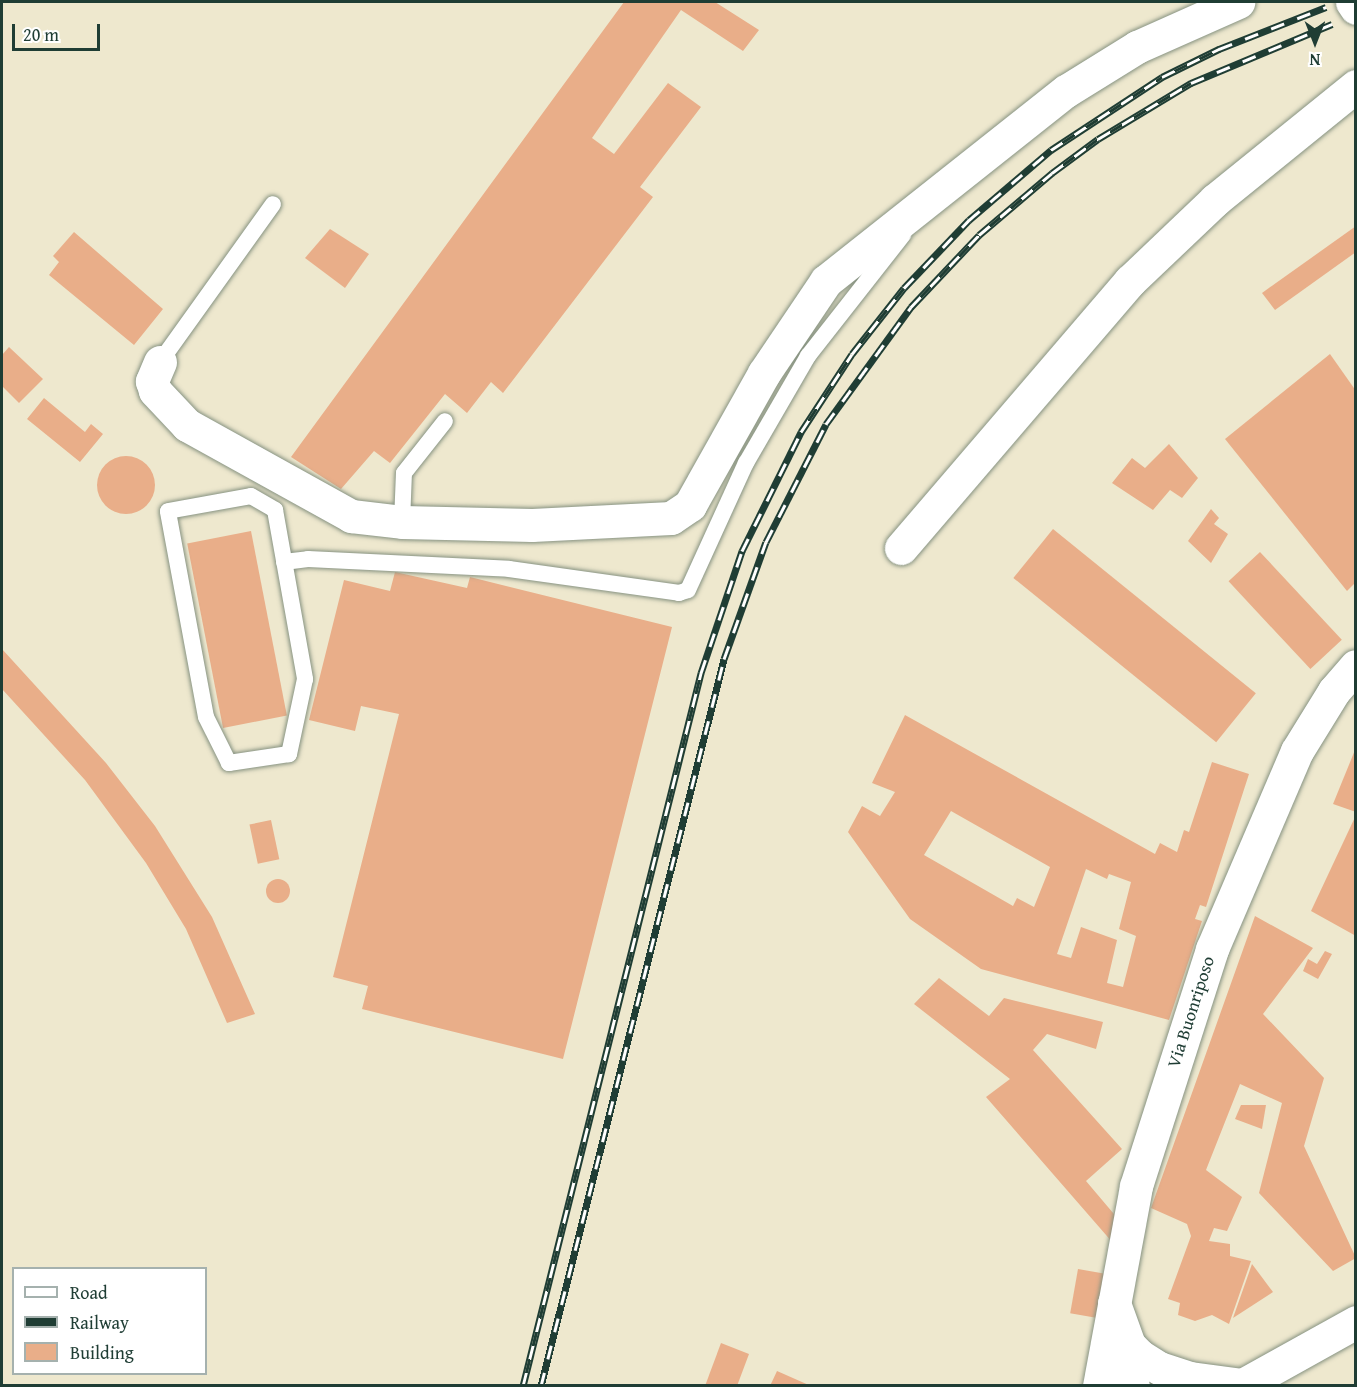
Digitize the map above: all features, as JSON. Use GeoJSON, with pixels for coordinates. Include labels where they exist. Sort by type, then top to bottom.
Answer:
{"type":"FeatureCollection","features":[{"type":"Feature","properties":{"kind":"street"},"geometry":{"type":"LineString","coordinates":[[160,362],[152,381],[154,391],[187,425],[328,506],[351,516],[402,522],[532,525],[642,522],[681,513],[701,488],[764,373],[826,281],[931,201],[972,162],[1065,91],[1137,48],[1238,2]]}},
{"type":"Feature","properties":{"kind":"street"},"geometry":{"type":"LineString","coordinates":[[1352,2],[1356,8]]}},
{"type":"Feature","properties":{"kind":"street"},"geometry":{"type":"LineString","coordinates":[[901,548],[1130,281],[1215,200],[1356,86]]}},
{"type":"Feature","properties":{"kind":"street","name":"Via Buonriposo"},"geometry":{"type":"LineString","coordinates":[[1099,1386],[1136,1186],[1212,949],[1297,751],[1334,691],[1356,666]]}},
{"type":"Feature","properties":{"kind":"street"},"geometry":{"type":"LineString","coordinates":[[1114,1303],[1129,1345],[1140,1356],[1159,1368],[1190,1378],[1241,1385],[1356,1322]]}},
{"type":"Feature","properties":{"kind":"street"},"geometry":{"type":"LineString","coordinates":[[1114,1303],[1117,1344],[1133,1386]]}},
{"type":"Feature","properties":{"kind":"lane"},"geometry":{"type":"LineString","coordinates":[[284,562],[308,559],[509,569],[679,593],[688,590],[746,463],[808,356],[931,201]]}},
{"type":"Feature","properties":{"kind":"lane"},"geometry":{"type":"LineString","coordinates":[[160,362],[273,204]]}},
{"type":"Feature","properties":{"kind":"lane"},"geometry":{"type":"LineString","coordinates":[[402,522],[404,472],[445,421]]}},
{"type":"Feature","properties":{"kind":"lane"},"geometry":{"type":"LineString","coordinates":[[251,496],[275,510],[284,562],[305,679],[289,754],[229,763],[207,717],[168,511],[251,496]]}},
{"type":"Feature","properties":{"kind":"building"},"geometry":{"type":"Polygon","coordinates":[[[624,2],[715,2],[759,30],[743,51],[681,10],[592,138],[614,154],[668,83],[701,107],[640,187],[653,197],[503,393],[491,382],[467,413],[445,394],[390,463],[374,451],[341,489],[291,457],[624,2]]]}},
{"type":"Feature","properties":{"kind":"building"},"geometry":{"type":"Polygon","coordinates":[[[1356,226],[1356,252],[1275,310],[1262,293],[1356,226]]]}},
{"type":"Feature","properties":{"kind":"building"},"geometry":{"type":"Polygon","coordinates":[[[330,229],[369,254],[345,288],[305,258],[330,229]]]}},
{"type":"Feature","properties":{"kind":"building"},"geometry":{"type":"Polygon","coordinates":[[[74,232],[163,309],[134,345],[49,275],[59,262],[53,256],[74,232]]]}},
{"type":"Feature","properties":{"kind":"building"},"geometry":{"type":"Polygon","coordinates":[[[9,347],[43,379],[19,403],[2,386],[2,355],[9,347]]]}},
{"type":"Feature","properties":{"kind":"building"},"geometry":{"type":"Polygon","coordinates":[[[1330,354],[1356,391],[1356,582],[1347,591],[1225,439],[1330,354]]]}},
{"type":"Feature","properties":{"kind":"building"},"geometry":{"type":"Polygon","coordinates":[[[44,398],[85,432],[91,424],[103,434],[80,462],[27,419],[44,398]]]}},
{"type":"Feature","properties":{"kind":"building"},"geometry":{"type":"Polygon","coordinates":[[[1169,444],[1198,478],[1182,498],[1170,490],[1153,510],[1112,483],[1132,458],[1145,468],[1169,444]]]}},
{"type":"Feature","properties":{"kind":"building"},"geometry":{"type":"Polygon","coordinates":[[[126,456],[142,461],[150,469],[155,485],[150,501],[142,509],[126,514],[110,509],[102,501],[97,485],[102,469],[110,461],[126,456]]]}},
{"type":"Feature","properties":{"kind":"building"},"geometry":{"type":"Polygon","coordinates":[[[1211,509],[1219,518],[1214,524],[1228,534],[1211,563],[1188,541],[1211,509]]]}},
{"type":"Feature","properties":{"kind":"building"},"geometry":{"type":"Polygon","coordinates":[[[1053,529],[1256,693],[1216,742],[1013,578],[1053,529]]]}},
{"type":"Feature","properties":{"kind":"building"},"geometry":{"type":"Polygon","coordinates":[[[251,531],[287,716],[223,728],[187,543],[251,531]]]}},
{"type":"Feature","properties":{"kind":"building"},"geometry":{"type":"Polygon","coordinates":[[[1260,552],[1342,640],[1310,669],[1229,581],[1260,552]]]}},
{"type":"Feature","properties":{"kind":"building"},"geometry":{"type":"Polygon","coordinates":[[[395,572],[467,588],[470,577],[672,627],[563,1059],[362,1009],[368,986],[333,977],[399,714],[361,706],[355,731],[309,720],[344,580],[390,591],[395,572]]]}},
{"type":"Feature","properties":{"kind":"building"},"geometry":{"type":"Polygon","coordinates":[[[2,649],[106,763],[155,826],[212,917],[255,1014],[227,1023],[186,929],[146,863],[85,780],[2,689],[2,649]]]}},
{"type":"Feature","properties":{"kind":"building"},"geometry":{"type":"Polygon","coordinates":[[[905,715],[1155,854],[1160,843],[1177,852],[1184,830],[1189,832],[1212,762],[1249,774],[1206,907],[1200,905],[1195,919],[1202,921],[1169,1020],[981,969],[910,919],[848,832],[862,806],[880,816],[895,792],[872,783],[905,715]],[[951,811],[924,855],[1013,906],[1017,898],[1034,907],[1050,867],[951,811]],[[1086,869],[1057,954],[1071,958],[1081,927],[1117,940],[1107,983],[1123,987],[1136,936],[1119,929],[1131,882],[1109,874],[1107,879],[1086,869]]]}},
{"type":"Feature","properties":{"kind":"building"},"geometry":{"type":"Polygon","coordinates":[[[1356,750],[1356,812],[1333,804],[1356,750]]]}},
{"type":"Feature","properties":{"kind":"building"},"geometry":{"type":"Polygon","coordinates":[[[1356,815],[1356,936],[1311,911],[1356,815]]]}},
{"type":"Feature","properties":{"kind":"building"},"geometry":{"type":"Polygon","coordinates":[[[271,820],[279,859],[258,864],[249,825],[271,820]]]}},
{"type":"Feature","properties":{"kind":"building"},"geometry":{"type":"Polygon","coordinates":[[[278,879],[283,880],[289,886],[289,896],[283,902],[278,903],[273,902],[267,896],[266,891],[267,886],[273,880],[278,879]]]}},
{"type":"Feature","properties":{"kind":"building"},"geometry":{"type":"Polygon","coordinates":[[[1255,916],[1313,948],[1263,1014],[1324,1078],[1304,1146],[1356,1258],[1333,1271],[1259,1193],[1282,1103],[1240,1084],[1206,1170],[1242,1197],[1227,1231],[1214,1228],[1209,1241],[1230,1244],[1230,1256],[1251,1261],[1229,1324],[1212,1315],[1195,1321],[1178,1315],[1180,1303],[1168,1299],[1191,1236],[1187,1224],[1151,1208],[1255,916]]]}},
{"type":"Feature","properties":{"kind":"building"},"geometry":{"type":"Polygon","coordinates":[[[1325,951],[1332,954],[1318,979],[1303,971],[1308,959],[1317,964],[1325,951]]]}},
{"type":"Feature","properties":{"kind":"building"},"geometry":{"type":"Polygon","coordinates":[[[939,978],[989,1016],[1004,998],[1103,1022],[1096,1049],[1047,1034],[1033,1050],[1122,1149],[1086,1181],[1119,1220],[1113,1243],[986,1097],[1010,1079],[914,1004],[939,978]]]}},
{"type":"Feature","properties":{"kind":"building"},"geometry":{"type":"Polygon","coordinates":[[[1241,1105],[1266,1105],[1262,1129],[1235,1119],[1241,1105]]]}},
{"type":"Feature","properties":{"kind":"building"},"geometry":{"type":"Polygon","coordinates":[[[1252,1264],[1273,1292],[1233,1318],[1252,1264]]]}},
{"type":"Feature","properties":{"kind":"building"},"geometry":{"type":"Polygon","coordinates":[[[1078,1269],[1107,1274],[1099,1318],[1070,1313],[1078,1269]]]}},
{"type":"Feature","properties":{"kind":"building"},"geometry":{"type":"Polygon","coordinates":[[[721,1343],[749,1354],[737,1386],[705,1386],[721,1343]]]}},
{"type":"Feature","properties":{"kind":"building"},"geometry":{"type":"Polygon","coordinates":[[[777,1371],[811,1386],[770,1386],[777,1371]]]}},
{"type":"Feature","properties":{"kind":"railway"},"geometry":{"type":"LineString","coordinates":[[523,1386],[701,673],[742,551],[801,432],[852,354],[904,288],[969,220],[1051,150],[1162,77],[1219,49],[1326,7]]}},
{"type":"Feature","properties":{"kind":"railway"},"geometry":{"type":"LineString","coordinates":[[541,1386],[724,659],[766,542],[826,424],[911,307],[979,235],[1052,173],[1098,139],[1191,83],[1332,24]]}}]}
